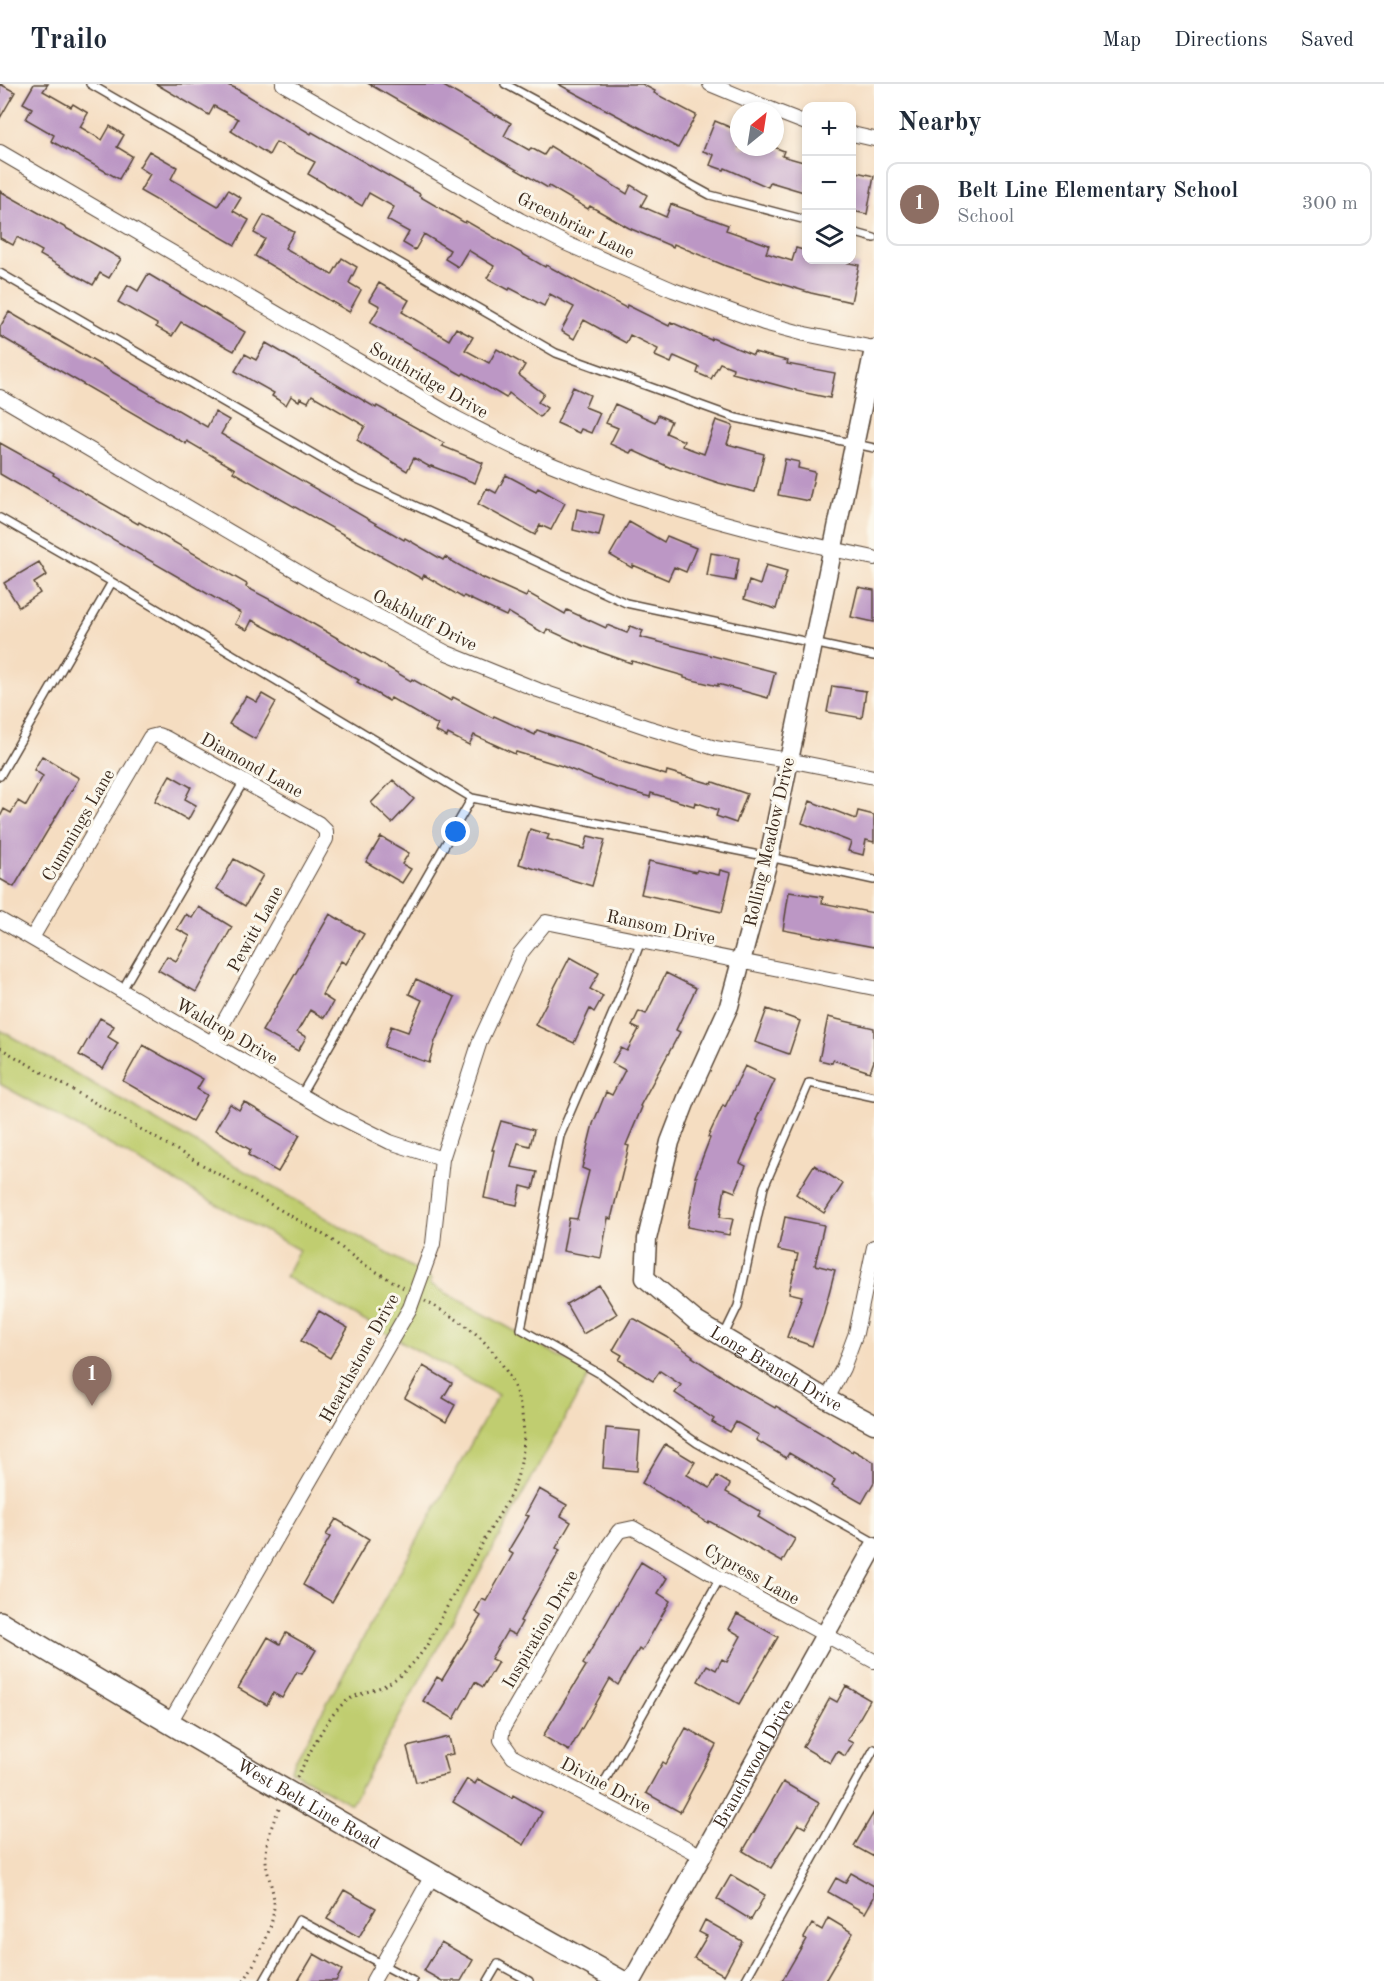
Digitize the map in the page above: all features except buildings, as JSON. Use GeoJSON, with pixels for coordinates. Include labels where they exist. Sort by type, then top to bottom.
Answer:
{"type":"FeatureCollection","features":[{"type":"Feature","properties":{"kind":"main road","name":"West Belt Line Road"},"geometry":{"type":"LineString","coordinates":[[0,1622],[432,1876],[621,1981]]}},
{"type":"Feature","properties":{"kind":"street","name":"Greenbriar Lane"},"geometry":{"type":"LineString","coordinates":[[283,84],[520,220],[565,243],[673,290],[764,323],[874,348]]}},
{"type":"Feature","properties":{"kind":"street"},"geometry":{"type":"LineString","coordinates":[[710,84],[753,102]]}},
{"type":"Feature","properties":{"kind":"street"},"geometry":{"type":"LineString","coordinates":[[784,114],[802,121]]}},
{"type":"Feature","properties":{"kind":"street"},"geometry":{"type":"LineString","coordinates":[[856,135],[874,139]]}},
{"type":"Feature","properties":{"kind":"street","name":"Southridge Drive"},"geometry":{"type":"LineString","coordinates":[[0,152],[456,418],[521,451],[561,469],[645,499],[739,528],[874,558]]}},
{"type":"Feature","properties":{"kind":"street","name":"Rolling Meadow Drive"},"geometry":{"type":"LineString","coordinates":[[682,1308],[645,1278],[647,1239],[670,1142],[687,1098],[729,1006],[769,857],[874,348]]}},
{"type":"Feature","properties":{"kind":"street","name":"Oakbluff Drive"},"geometry":{"type":"LineString","coordinates":[[0,397],[334,593],[447,653],[494,674],[649,728],[715,748],[874,777]]}},
{"type":"Feature","properties":{"kind":"street","name":"Diamond Lane"},"geometry":{"type":"LineString","coordinates":[[158,735],[318,823],[326,831]]}},
{"type":"Feature","properties":{"kind":"street","name":"Cummings Lane"},"geometry":{"type":"LineString","coordinates":[[32,938],[150,737],[158,735]]}},
{"type":"Feature","properties":{"kind":"street","name":"Pewitt Lane"},"geometry":{"type":"LineString","coordinates":[[212,1043],[326,839],[326,831]]}},
{"type":"Feature","properties":{"kind":"street","name":"Waldrop Drive"},"geometry":{"type":"LineString","coordinates":[[0,920],[301,1095],[390,1142],[442,1159]]}},
{"type":"Feature","properties":{"kind":"street","name":"Ransom Drive"},"geometry":{"type":"LineString","coordinates":[[546,922],[874,988]]}},
{"type":"Feature","properties":{"kind":"street","name":"Hearthstone Drive"},"geometry":{"type":"LineString","coordinates":[[170,1724],[410,1308],[433,1244],[442,1159],[480,1041],[520,954],[546,922]]}},
{"type":"Feature","properties":{"kind":"street"},"geometry":{"type":"LineString","coordinates":[[827,1399],[856,1333],[874,1247]]}},
{"type":"Feature","properties":{"kind":"street","name":"Long Branch Drive"},"geometry":{"type":"LineString","coordinates":[[682,1308],[696,1321],[827,1399],[874,1424]]}},
{"type":"Feature","properties":{"kind":"street","name":"Cypress Lane"},"geometry":{"type":"LineString","coordinates":[[615,1538],[619,1531],[633,1528],[874,1661]]}},
{"type":"Feature","properties":{"kind":"street","name":"Inspiration Drive"},"geometry":{"type":"LineString","coordinates":[[501,1740],[503,1728],[615,1538]]}},
{"type":"Feature","properties":{"kind":"street","name":"Branchwood Drive"},"geometry":{"type":"LineString","coordinates":[[632,1981],[874,1547]]}},
{"type":"Feature","properties":{"kind":"street","name":"Divine Drive"},"geometry":{"type":"LineString","coordinates":[[501,1740],[513,1757],[702,1856]]}},
{"type":"Feature","properties":{"kind":"street"},"geometry":{"type":"LineString","coordinates":[[373,1981],[432,1876]]}},
{"type":"Feature","properties":{"kind":"lane"},"geometry":{"type":"LineString","coordinates":[[90,84],[556,353],[736,418],[874,448]]}},
{"type":"Feature","properties":{"kind":"lane"},"geometry":{"type":"LineString","coordinates":[[505,84],[710,195],[802,219]]}},
{"type":"Feature","properties":{"kind":"lane"},"geometry":{"type":"LineString","coordinates":[[856,233],[874,238]]}},
{"type":"Feature","properties":{"kind":"lane"},"geometry":{"type":"LineString","coordinates":[[0,273],[355,478],[626,603],[874,656]]}},
{"type":"Feature","properties":{"kind":"lane"},"geometry":{"type":"LineString","coordinates":[[0,518],[112,582],[472,798],[874,880]]}},
{"type":"Feature","properties":{"kind":"lane"},"geometry":{"type":"LineString","coordinates":[[0,776],[112,582]]}},
{"type":"Feature","properties":{"kind":"lane"},"geometry":{"type":"LineString","coordinates":[[122,990],[244,781]]}},
{"type":"Feature","properties":{"kind":"lane"},"geometry":{"type":"LineString","coordinates":[[301,1095],[472,798]]}},
{"type":"Feature","properties":{"kind":"lane"},"geometry":{"type":"LineString","coordinates":[[641,941],[560,1136],[521,1329],[602,1375],[697,1443],[874,1542]]}},
{"type":"Feature","properties":{"kind":"lane"},"geometry":{"type":"LineString","coordinates":[[723,1337],[738,1306],[764,1187],[809,1083],[874,1097]]}},
{"type":"Feature","properties":{"kind":"lane"},"geometry":{"type":"LineString","coordinates":[[594,1800],[720,1578]]}},
{"type":"Feature","properties":{"kind":"lane"},"geometry":{"type":"LineString","coordinates":[[745,1981],[874,1749]]}},
{"type":"Feature","properties":{"kind":"lane"},"geometry":{"type":"LineString","coordinates":[[264,1981],[299,1920],[413,1981]]}},
{"type":"Feature","properties":{"kind":"lane"},"geometry":{"type":"LineString","coordinates":[[489,1981],[498,1964],[528,1981]]}},
{"type":"Feature","properties":{"kind":"green space"},"geometry":{"type":"Polygon","coordinates":[[[0,1030],[432,1279],[430,1284],[590,1373],[351,1804],[290,1770],[498,1395],[285,1277],[299,1250],[0,1084],[0,1030]]]}},
{"type":"Feature","properties":{"kind":"place","name":"Belt Line Elementary School"},"geometry":{"type":"Point","coordinates":[92,1406]}}]}
